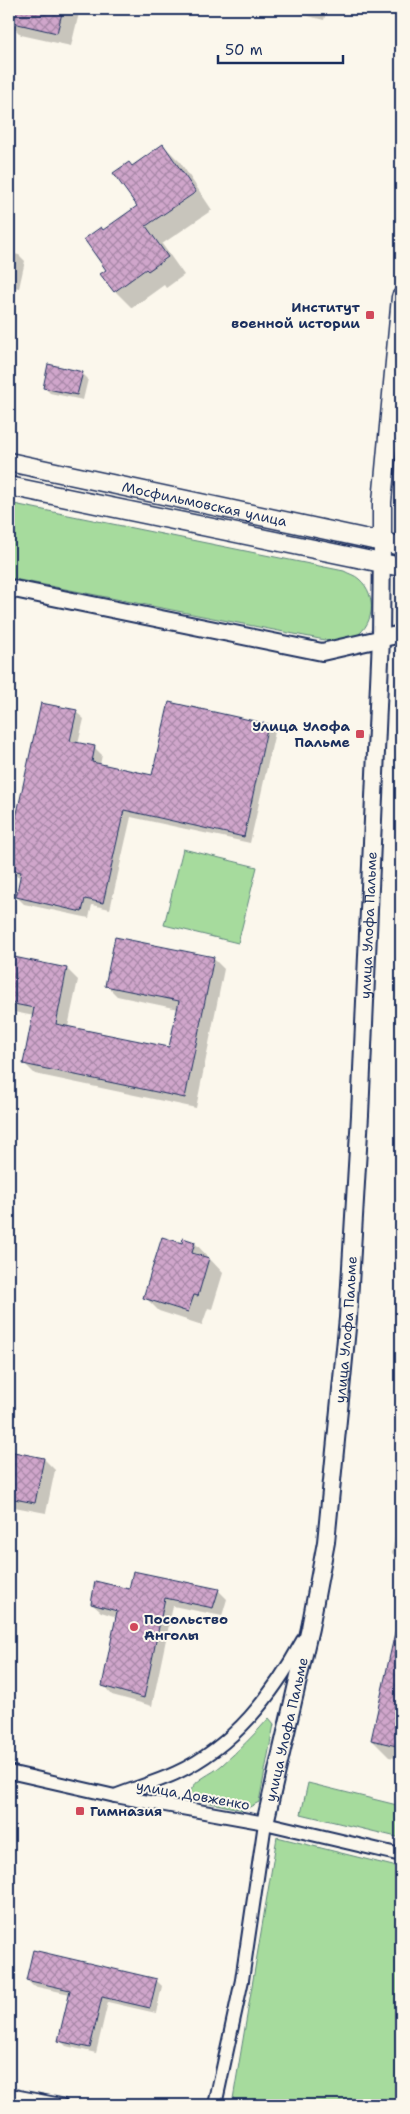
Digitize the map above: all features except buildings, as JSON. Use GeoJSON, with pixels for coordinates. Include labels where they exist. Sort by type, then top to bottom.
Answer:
{"type":"FeatureCollection","features":[{"type":"Feature","properties":{"kind":"main road"},"geometry":{"type":"LineString","coordinates":[[382,542],[382,502],[401,297]]}},
{"type":"Feature","properties":{"kind":"main road","name":"Мосфильмовская улица"},"geometry":{"type":"LineString","coordinates":[[9,462],[401,546]]}},
{"type":"Feature","properties":{"kind":"main road","name":"Мосфильмовская улица"},"geometry":{"type":"LineString","coordinates":[[9,486],[401,567]]}},
{"type":"Feature","properties":{"kind":"street","name":"улица Улофа Пальме"},"geometry":{"type":"LineString","coordinates":[[215,2105],[219,2094],[242,1980],[266,1823],[310,1628],[326,1542],[348,1318],[360,1115],[381,638],[382,542]]}},
{"type":"Feature","properties":{"kind":"street"},"geometry":{"type":"LineString","coordinates":[[9,588],[322,652],[401,634]]}},
{"type":"Feature","properties":{"kind":"street"},"geometry":{"type":"LineString","coordinates":[[115,1796],[176,1773],[206,1756],[237,1732],[266,1700],[287,1671],[310,1628]]}},
{"type":"Feature","properties":{"kind":"street","name":"улица Довженко"},"geometry":{"type":"LineString","coordinates":[[9,1772],[115,1796],[266,1823],[401,1855]]}},
{"type":"Feature","properties":{"kind":"street"},"geometry":{"type":"LineString","coordinates":[[9,2095],[61,2105]]}},
{"type":"Feature","properties":{"kind":"green space"},"geometry":{"type":"Polygon","coordinates":[[[9,503],[344,571],[357,578],[365,586],[371,602],[369,619],[359,634],[349,640],[335,642],[9,578],[9,503]]]}},
{"type":"Feature","properties":{"kind":"green space"},"geometry":{"type":"Polygon","coordinates":[[[183,849],[257,867],[238,943],[164,925],[183,849]]]}},
{"type":"Feature","properties":{"kind":"green space"},"geometry":{"type":"Polygon","coordinates":[[[269,1718],[274,1724],[259,1802],[244,1810],[197,1800],[190,1792],[196,1783],[222,1765],[269,1718]]]}},
{"type":"Feature","properties":{"kind":"green space"},"geometry":{"type":"Polygon","coordinates":[[[308,1783],[401,1806],[401,1838],[301,1814],[308,1783]]]}},
{"type":"Feature","properties":{"kind":"green space"},"geometry":{"type":"Polygon","coordinates":[[[277,1837],[401,1868],[401,2105],[232,2105],[277,1837]]]}},
{"type":"Feature","properties":{"kind":"place","name":"Институт военной истории"},"geometry":{"type":"Point","coordinates":[370,315]}},
{"type":"Feature","properties":{"kind":"place","name":"Улица Улофа Пальме"},"geometry":{"type":"Point","coordinates":[360,734]}},
{"type":"Feature","properties":{"kind":"place","name":"Посольство Анголы"},"geometry":{"type":"Point","coordinates":[134,1627]}},
{"type":"Feature","properties":{"kind":"place","name":"Гимназия"},"geometry":{"type":"Point","coordinates":[80,1811]}}]}
